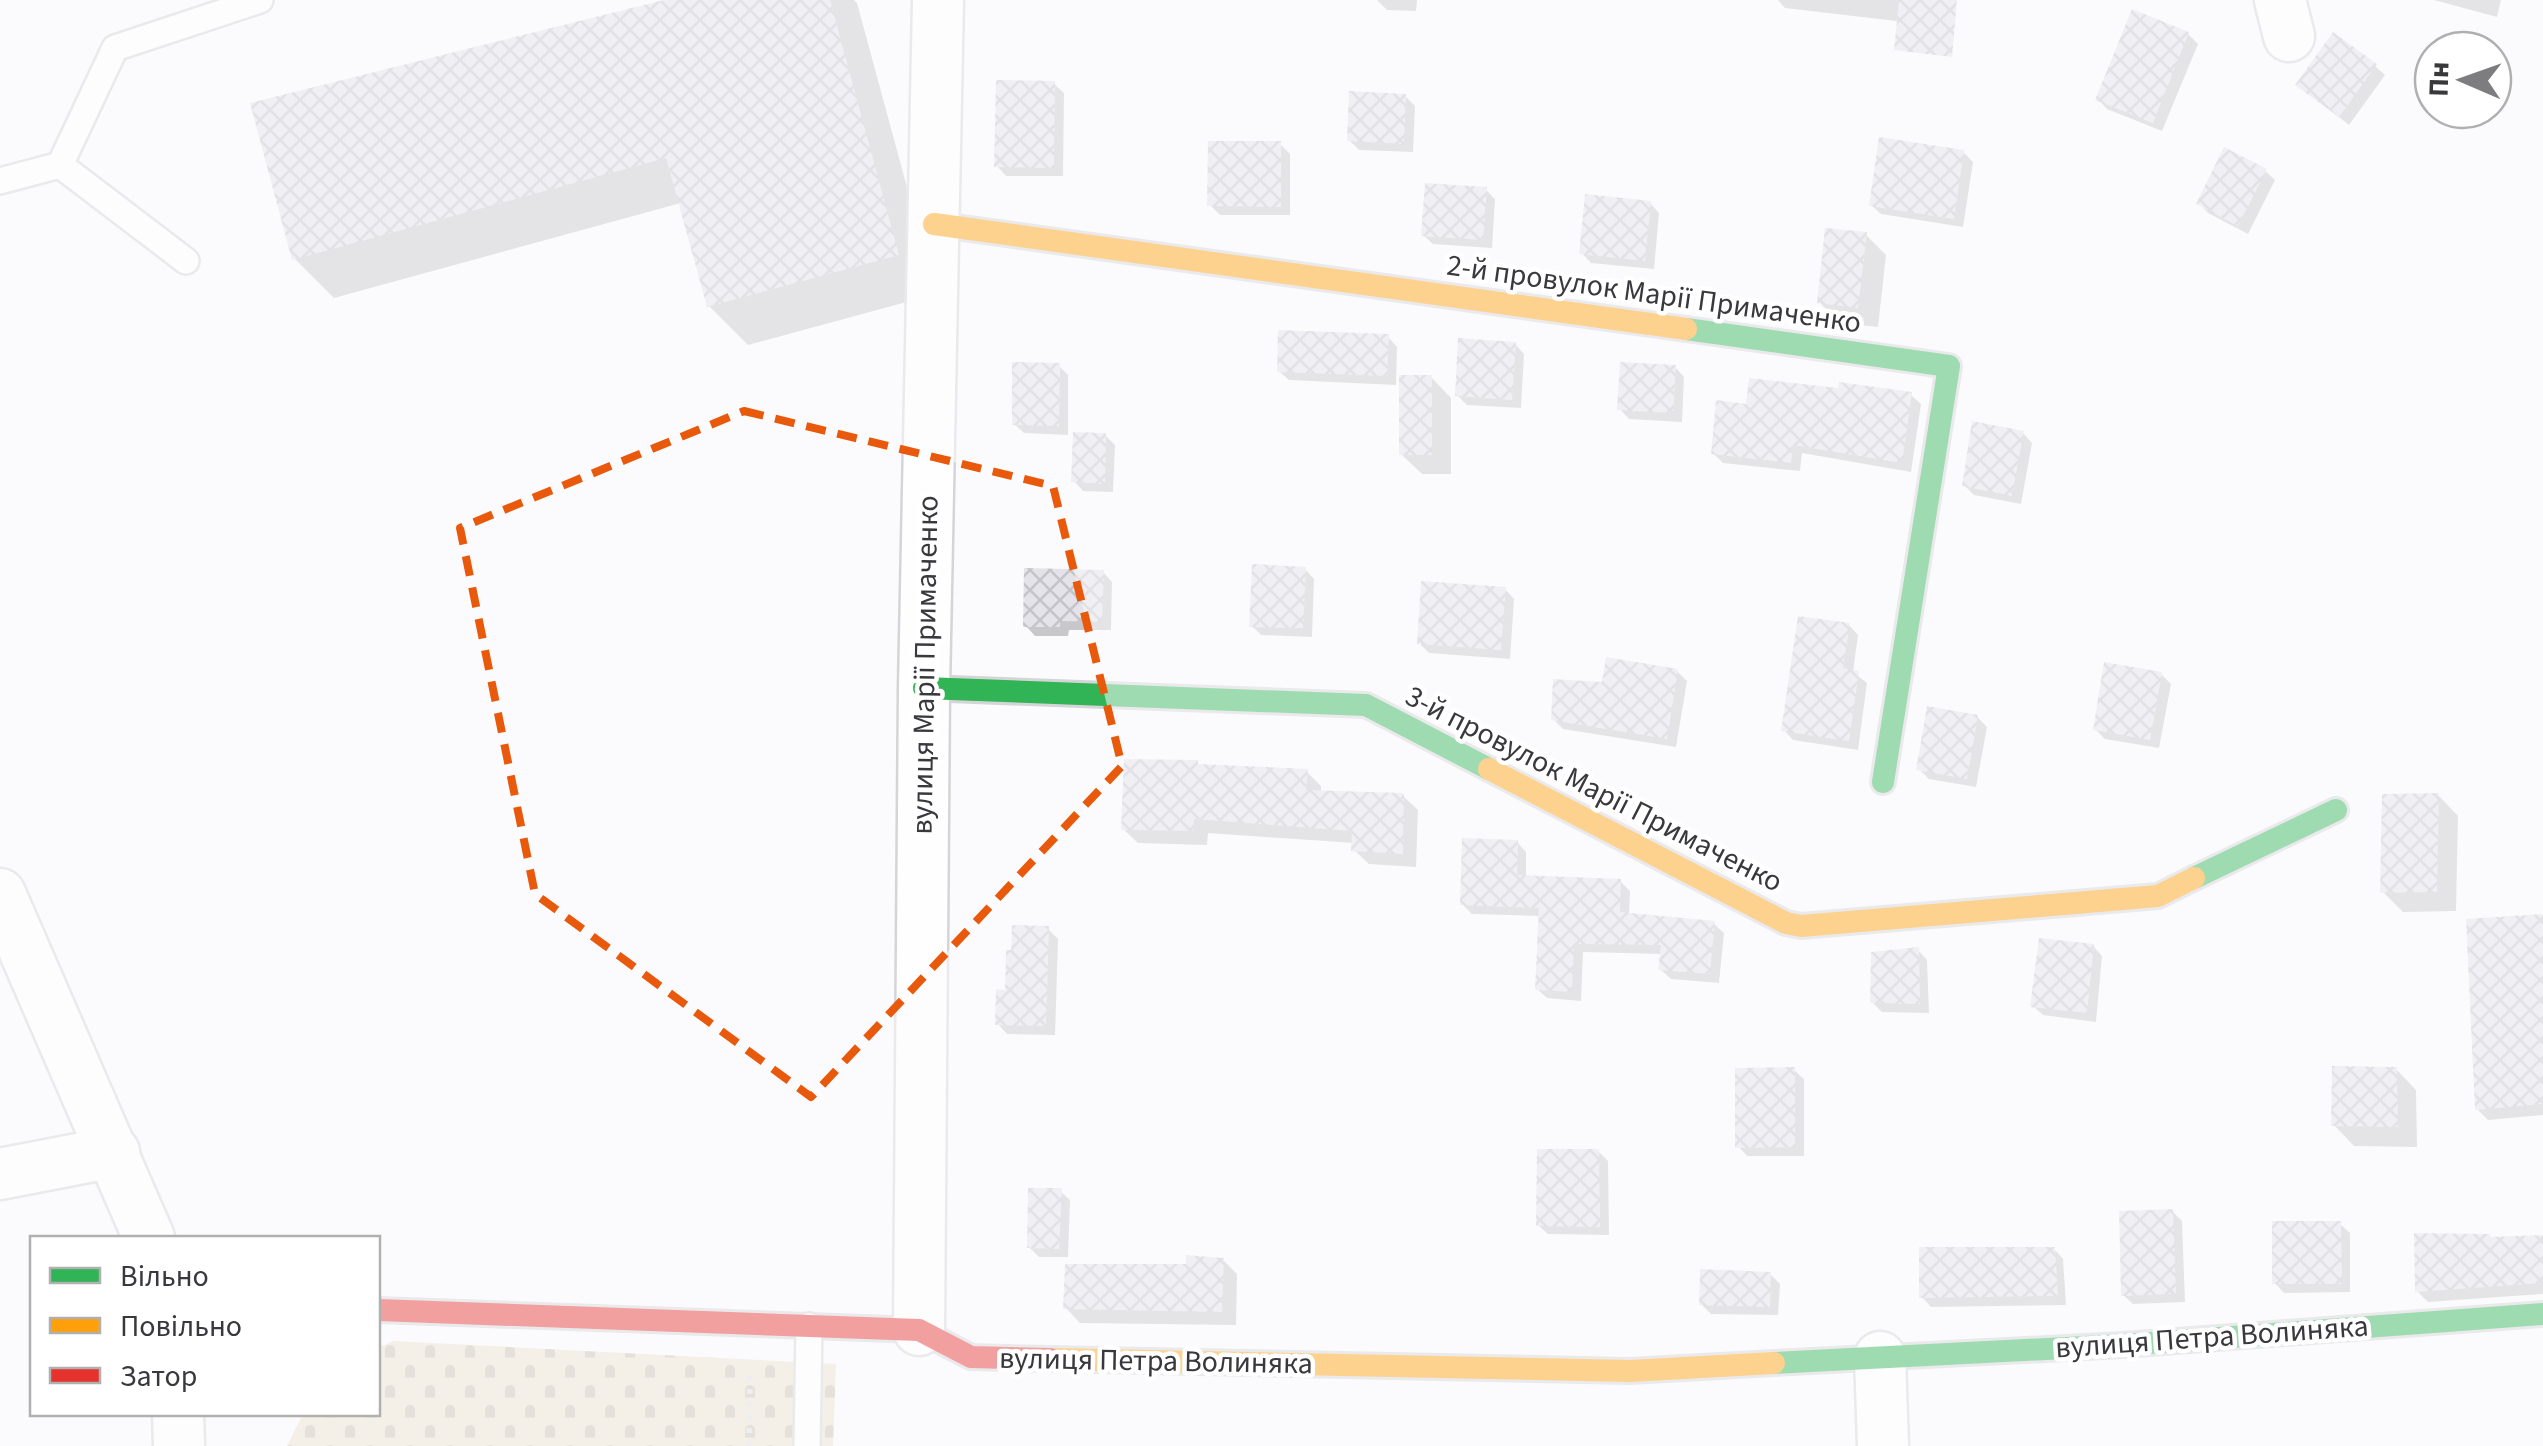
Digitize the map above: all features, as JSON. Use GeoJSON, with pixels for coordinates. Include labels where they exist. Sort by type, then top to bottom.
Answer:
{"type":"FeatureCollection","features":[{"type":"Feature","properties":{"kind":"street","name":"вулиця Марії Примаченко"},"geometry":{"type":"LineString","coordinates":[[918,1330],[924,688],[938,0]]}},
{"type":"Feature","properties":{"kind":"street","name":"2-й провулок Марії Примаченко"},"geometry":{"type":"LineString","coordinates":[[934,224],[1949,366],[1883,782]]}},
{"type":"Feature","properties":{"kind":"street","name":"3-й провулок Марії Примаченко"},"geometry":{"type":"LineString","coordinates":[[924,688],[1366,705],[1786,923],[1801,926],[2158,896],[2336,810]]}},
{"type":"Feature","properties":{"kind":"street"},"geometry":{"type":"LineString","coordinates":[[0,894],[148,1236]]}},
{"type":"Feature","properties":{"kind":"street"},"geometry":{"type":"LineString","coordinates":[[0,1174],[114,1152]]}},
{"type":"Feature","properties":{"kind":"street","name":"вулиця Петра Волиняка"},"geometry":{"type":"LineString","coordinates":[[380,1310],[918,1330],[971,1357],[1630,1370],[2123,1345],[2543,1314]]}},
{"type":"Feature","properties":{"kind":"street"},"geometry":{"type":"LineString","coordinates":[[1880,1358],[1883,1446]]}},
{"type":"Feature","properties":{"kind":"street"},"geometry":{"type":"LineString","coordinates":[[178,1416],[180,1446]]}},
{"type":"Feature","properties":{"kind":"lane"},"geometry":{"type":"LineString","coordinates":[[0,181],[60,165],[115,48],[260,0]]}},
{"type":"Feature","properties":{"kind":"lane"},"geometry":{"type":"LineString","coordinates":[[60,165],[186,261]]}},
{"type":"Feature","properties":{"kind":"lane"},"geometry":{"type":"LineString","coordinates":[[807,1446],[809,1326]]}},
{"type":"Feature","properties":{"kind":"path"},"geometry":{"type":"LineString","coordinates":[[749,1446],[750,1324]]}},
{"type":"Feature","properties":{"kind":"highlighted area"},"geometry":{"type":"Polygon","coordinates":[[[744,411],[1053,486],[1122,766],[811,1097],[535,894],[460,528],[744,411]]]}},
{"type":"Feature","properties":{"kind":"green space"},"geometry":{"type":"Polygon","coordinates":[[[393,1341],[836,1364],[833,1446],[287,1446],[302,1416],[380,1416],[380,1347],[393,1341]]]}},
{"type":"Feature","properties":{"kind":"building"},"geometry":{"type":"Polygon","coordinates":[[[664,0],[830,0],[899,255],[707,307],[666,158],[292,260],[250,103],[664,0]]]}},
{"type":"Feature","properties":{"kind":"building"},"geometry":{"type":"Polygon","coordinates":[[[1899,0],[1957,0],[1952,57],[1894,50],[1899,0]]]}},
{"type":"Feature","properties":{"kind":"building"},"geometry":{"type":"Polygon","coordinates":[[[2132,9],[2189,32],[2153,123],[2095,100],[2132,9]]]}},
{"type":"Feature","properties":{"kind":"building"},"geometry":{"type":"Polygon","coordinates":[[[2333,32],[2377,64],[2339,117],[2295,85],[2333,32]]]}},
{"type":"Feature","properties":{"kind":"building"},"geometry":{"type":"Polygon","coordinates":[[[996,80],[1055,81],[1054,168],[994,167],[996,80]]]}},
{"type":"Feature","properties":{"kind":"building"},"geometry":{"type":"Polygon","coordinates":[[[1349,91],[1406,94],[1404,144],[1347,141],[1349,91]]]}},
{"type":"Feature","properties":{"kind":"building"},"geometry":{"type":"Polygon","coordinates":[[[1879,137],[1964,150],[1954,219],[1869,206],[1879,137]]]}},
{"type":"Feature","properties":{"kind":"building"},"geometry":{"type":"Polygon","coordinates":[[[1208,141],[1281,141],[1281,207],[1207,206],[1208,141]]]}},
{"type":"Feature","properties":{"kind":"building"},"geometry":{"type":"Polygon","coordinates":[[[2224,147],[2267,169],[2238,226],[2196,204],[2224,147]]]}},
{"type":"Feature","properties":{"kind":"building"},"geometry":{"type":"Polygon","coordinates":[[[1425,183],[1487,187],[1483,240],[1421,236],[1425,183]]]}},
{"type":"Feature","properties":{"kind":"building"},"geometry":{"type":"Polygon","coordinates":[[[1585,194],[1651,201],[1645,261],[1579,254],[1585,194]]]}},
{"type":"Feature","properties":{"kind":"building"},"geometry":{"type":"Polygon","coordinates":[[[1825,228],[1867,232],[1858,308],[1817,303],[1825,228]]]}},
{"type":"Feature","properties":{"kind":"building"},"geometry":{"type":"Polygon","coordinates":[[[1278,330],[1389,334],[1387,376],[1277,372],[1278,330]]]}},
{"type":"Feature","properties":{"kind":"building"},"geometry":{"type":"Polygon","coordinates":[[[1458,338],[1516,342],[1512,400],[1455,396],[1458,338]]]}},
{"type":"Feature","properties":{"kind":"building"},"geometry":{"type":"Polygon","coordinates":[[[1012,362],[1060,363],[1059,426],[1012,425],[1012,362]]]}},
{"type":"Feature","properties":{"kind":"building"},"geometry":{"type":"Polygon","coordinates":[[[1620,362],[1676,365],[1673,413],[1617,410],[1620,362]]]}},
{"type":"Feature","properties":{"kind":"building"},"geometry":{"type":"Polygon","coordinates":[[[1399,375],[1432,375],[1432,455],[1399,455],[1399,375]]]}},
{"type":"Feature","properties":{"kind":"building"},"geometry":{"type":"Polygon","coordinates":[[[1749,378],[1838,388],[1839,382],[1912,392],[1902,463],[1793,445],[1791,463],[1711,454],[1716,400],[1746,404],[1749,378]]]}},
{"type":"Feature","properties":{"kind":"building"},"geometry":{"type":"Polygon","coordinates":[[[1972,421],[2024,431],[2012,496],[1962,486],[1972,421]]]}},
{"type":"Feature","properties":{"kind":"building"},"geometry":{"type":"Polygon","coordinates":[[[1073,432],[1106,433],[1105,484],[1071,482],[1073,432]]]}},
{"type":"Feature","properties":{"kind":"building"},"geometry":{"type":"Polygon","coordinates":[[[1252,564],[1306,567],[1303,628],[1249,627],[1252,564]]]}},
{"type":"Feature","properties":{"kind":"building"},"geometry":{"type":"Polygon","coordinates":[[[1024,568],[1104,570],[1102,622],[1060,621],[1060,627],[1023,627],[1024,568]]]}},
{"type":"Feature","properties":{"kind":"building"},"geometry":{"type":"Polygon","coordinates":[[[1421,581],[1506,587],[1501,650],[1417,644],[1421,581]]]}},
{"type":"Feature","properties":{"kind":"building"},"geometry":{"type":"Polygon","coordinates":[[[1798,616],[1850,623],[1843,668],[1859,671],[1849,741],[1781,731],[1798,616]]]}},
{"type":"Feature","properties":{"kind":"building"},"geometry":{"type":"Polygon","coordinates":[[[1606,657],[1678,669],[1667,739],[1551,720],[1553,679],[1602,682],[1606,657]]]}},
{"type":"Feature","properties":{"kind":"building"},"geometry":{"type":"Polygon","coordinates":[[[2104,662],[2162,672],[2150,740],[2093,730],[2104,662]]]}},
{"type":"Feature","properties":{"kind":"building"},"geometry":{"type":"Polygon","coordinates":[[[1927,706],[1978,715],[1967,779],[1916,770],[1927,706]]]}},
{"type":"Feature","properties":{"kind":"building"},"geometry":{"type":"Polygon","coordinates":[[[1124,759],[1198,760],[1198,764],[1308,769],[1306,790],[1404,793],[1403,854],[1351,851],[1352,831],[1194,819],[1193,831],[1121,830],[1124,759]]]}},
{"type":"Feature","properties":{"kind":"building"},"geometry":{"type":"Polygon","coordinates":[[[2439,793],[2437,892],[2380,893],[2382,794],[2439,793]]]}},
{"type":"Feature","properties":{"kind":"building"},"geometry":{"type":"Polygon","coordinates":[[[1462,838],[1518,840],[1517,875],[1621,879],[1620,912],[1715,921],[1710,974],[1658,970],[1661,945],[1574,944],[1572,992],[1535,990],[1539,908],[1460,905],[1462,838]]]}},
{"type":"Feature","properties":{"kind":"building"},"geometry":{"type":"Polygon","coordinates":[[[2543,914],[2543,1104],[2475,1110],[2466,919],[2543,914]]]}},
{"type":"Feature","properties":{"kind":"building"},"geometry":{"type":"Polygon","coordinates":[[[1012,925],[1049,926],[1046,1026],[995,1025],[996,989],[1005,990],[1006,950],[1011,950],[1012,925]]]}},
{"type":"Feature","properties":{"kind":"building"},"geometry":{"type":"Polygon","coordinates":[[[2039,938],[2094,944],[2087,1013],[2030,1007],[2039,938]]]}},
{"type":"Feature","properties":{"kind":"building"},"geometry":{"type":"Polygon","coordinates":[[[1919,947],[1920,1004],[1870,1003],[1871,952],[1919,947]]]}},
{"type":"Feature","properties":{"kind":"building"},"geometry":{"type":"Polygon","coordinates":[[[2332,1066],[2397,1067],[2398,1127],[2331,1126],[2332,1066]]]}},
{"type":"Feature","properties":{"kind":"building"},"geometry":{"type":"Polygon","coordinates":[[[1795,1067],[1795,1147],[1735,1148],[1735,1068],[1795,1067]]]}},
{"type":"Feature","properties":{"kind":"building"},"geometry":{"type":"Polygon","coordinates":[[[1537,1149],[1599,1149],[1600,1227],[1536,1226],[1537,1149]]]}},
{"type":"Feature","properties":{"kind":"building"},"geometry":{"type":"Polygon","coordinates":[[[1028,1188],[1062,1188],[1059,1249],[1027,1248],[1028,1188]]]}},
{"type":"Feature","properties":{"kind":"building"},"geometry":{"type":"Polygon","coordinates":[[[2173,1209],[2176,1294],[2121,1296],[2119,1211],[2173,1209]]]}},
{"type":"Feature","properties":{"kind":"building"},"geometry":{"type":"Polygon","coordinates":[[[2272,1221],[2341,1221],[2342,1284],[2272,1284],[2272,1221]]]}},
{"type":"Feature","properties":{"kind":"building"},"geometry":{"type":"Polygon","coordinates":[[[2414,1233],[2543,1235],[2543,1283],[2415,1292],[2414,1233]]]}},
{"type":"Feature","properties":{"kind":"building"},"geometry":{"type":"Polygon","coordinates":[[[1919,1247],[2055,1247],[2058,1296],[1919,1298],[1919,1247]]]}},
{"type":"Feature","properties":{"kind":"building"},"geometry":{"type":"Polygon","coordinates":[[[1186,1255],[1224,1258],[1222,1312],[1063,1309],[1065,1264],[1186,1264],[1186,1255]]]}},
{"type":"Feature","properties":{"kind":"building"},"geometry":{"type":"Polygon","coordinates":[[[1700,1269],[1771,1272],[1770,1307],[1699,1305],[1700,1269]]]}},
{"type":"Feature","properties":{"kind":"traffic: fast"},"geometry":{"type":"LineString","coordinates":[[1686,329],[1949,366],[1883,782]]}},
{"type":"Feature","properties":{"kind":"traffic: fast"},"geometry":{"type":"LineString","coordinates":[[924,688],[1366,705],[1489,769]]}},
{"type":"Feature","properties":{"kind":"traffic: fast"},"geometry":{"type":"LineString","coordinates":[[2194,878],[2336,810]]}},
{"type":"Feature","properties":{"kind":"traffic: fast"},"geometry":{"type":"LineString","coordinates":[[1774,1363],[2123,1345],[2543,1314]]}},
{"type":"Feature","properties":{"kind":"traffic: slow"},"geometry":{"type":"LineString","coordinates":[[934,224],[1686,329]]}},
{"type":"Feature","properties":{"kind":"traffic: slow"},"geometry":{"type":"LineString","coordinates":[[1489,769],[1786,923],[1801,926],[2158,896],[2194,878]]}},
{"type":"Feature","properties":{"kind":"traffic: slow"},"geometry":{"type":"LineString","coordinates":[[1050,1359],[1630,1371],[1774,1363]]}},
{"type":"Feature","properties":{"kind":"traffic: jam"},"geometry":{"type":"LineString","coordinates":[[380,1310],[919,1330],[971,1357],[1050,1359]]}}]}
